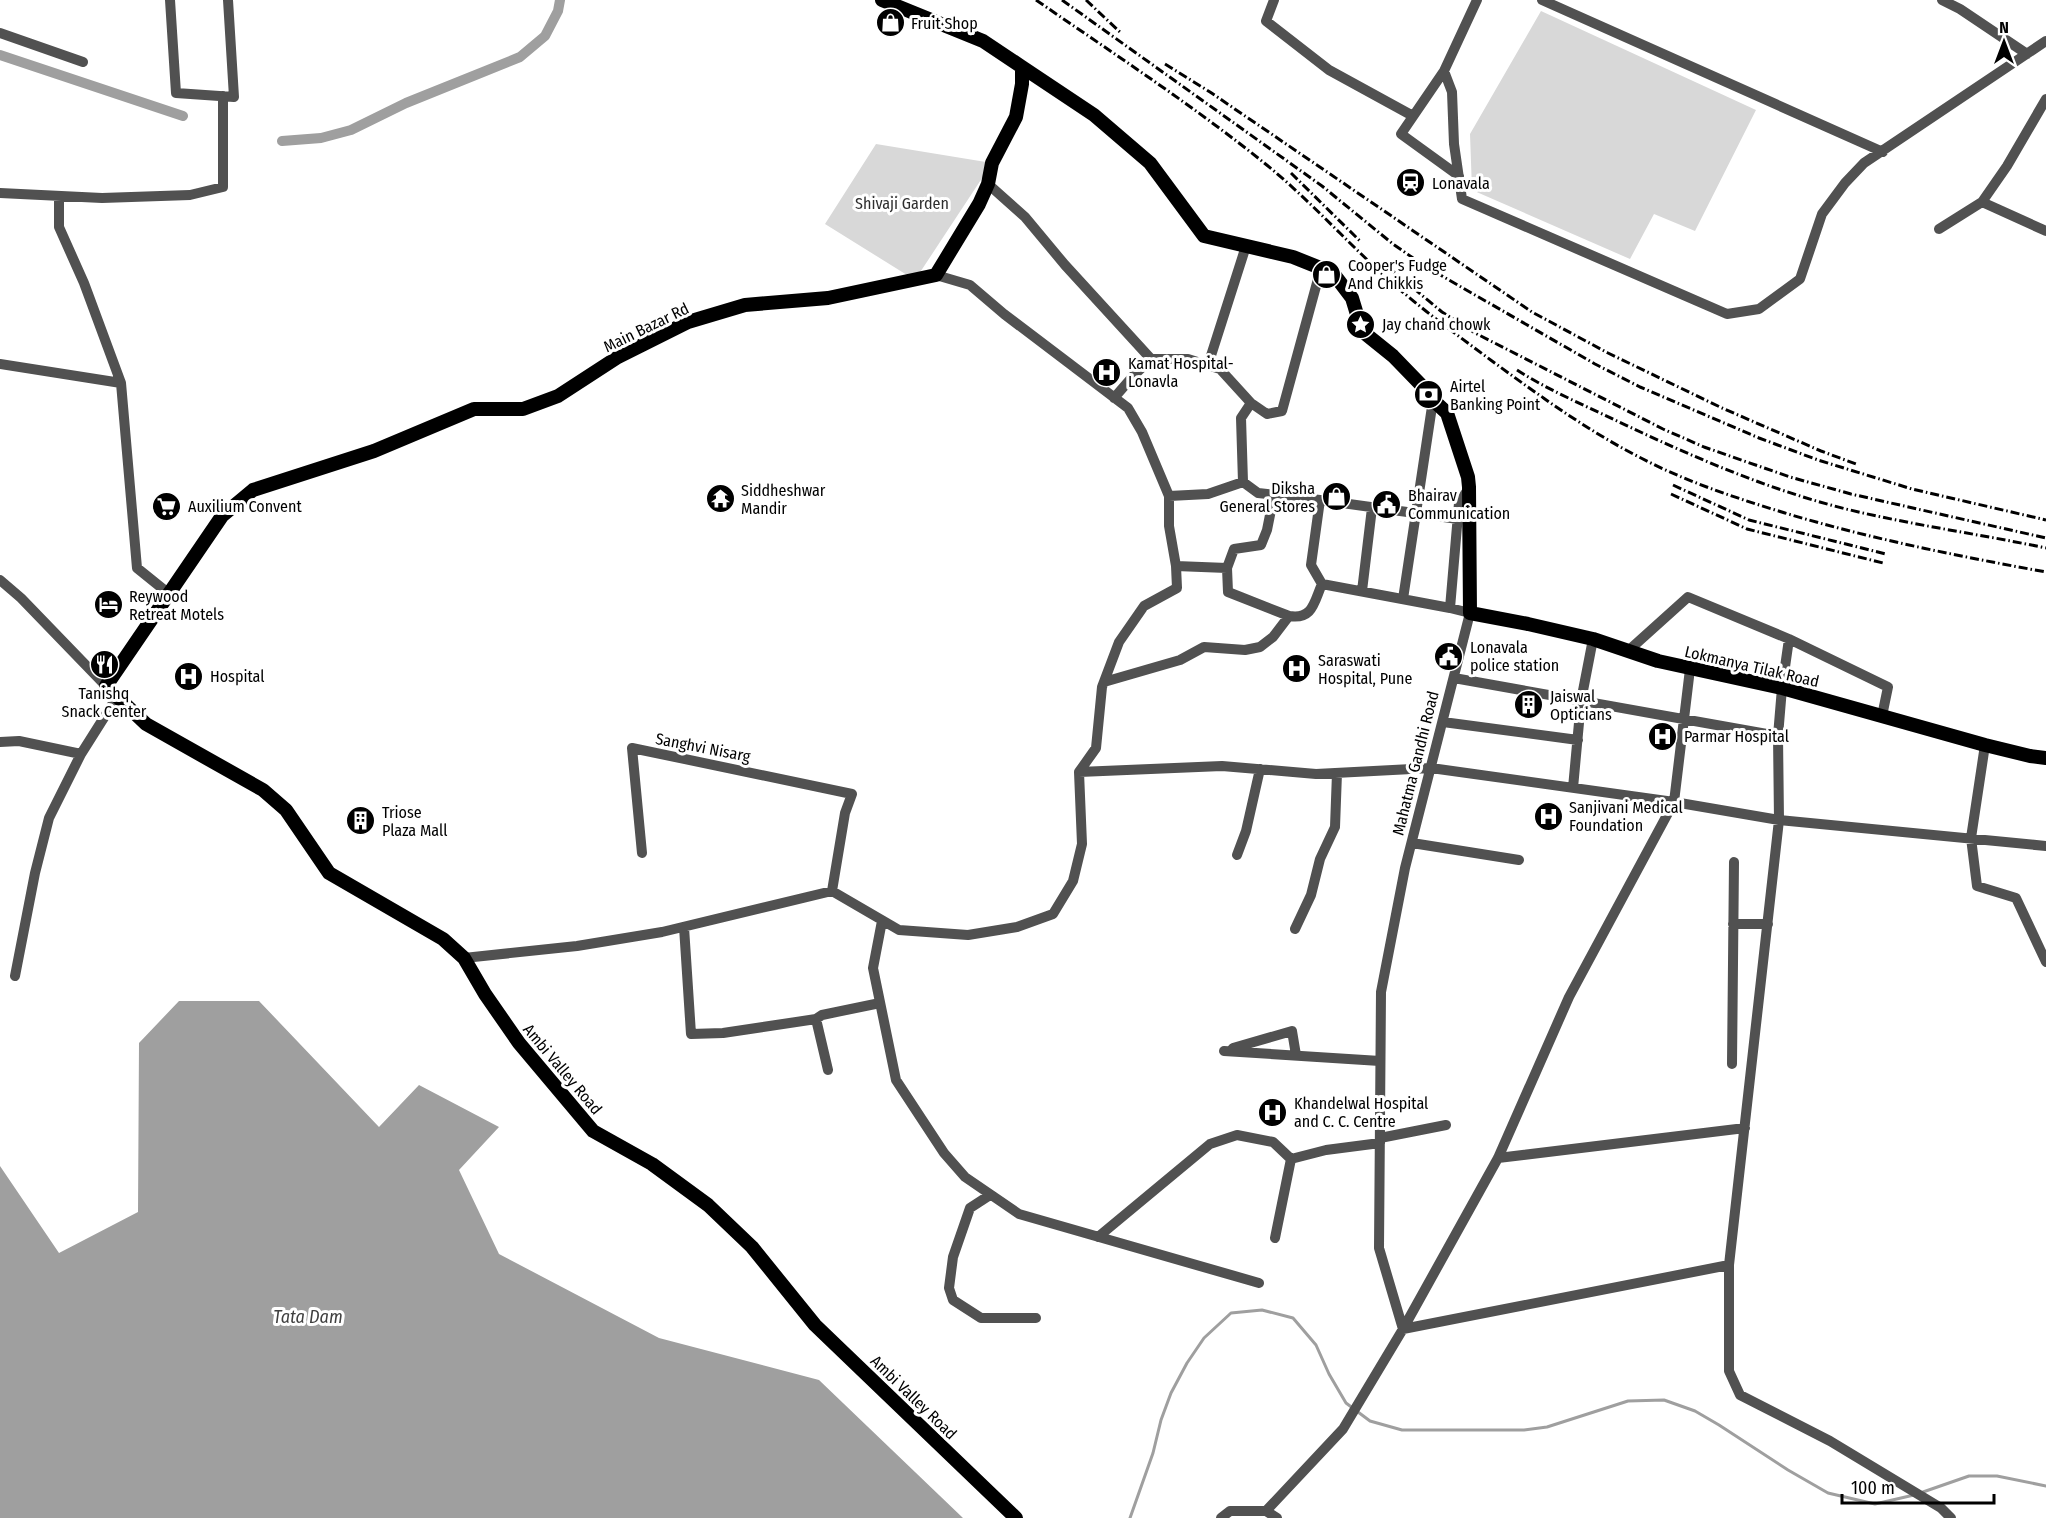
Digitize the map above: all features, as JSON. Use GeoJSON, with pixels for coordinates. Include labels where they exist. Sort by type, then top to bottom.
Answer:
{"type":"FeatureCollection","features":[{"type":"Feature","properties":{"kind":"main road"},"geometry":{"type":"LineString","coordinates":[[882,0],[983,41],[1022,67],[1022,84],[1016,117],[992,164],[988,184],[979,204],[936,275]]}},
{"type":"Feature","properties":{"kind":"main road","name":"Mahatma Gandhi Road"},"geometry":{"type":"LineString","coordinates":[[1022,67],[1094,115],[1150,163],[1204,236],[1293,257],[1333,273],[1352,298],[1362,331],[1393,356],[1425,389],[1432,400],[1447,413],[1468,477],[1470,613]]}},
{"type":"Feature","properties":{"kind":"main road","name":"Main Bazar Rd"},"geometry":{"type":"LineString","coordinates":[[106,686],[222,516],[253,490],[374,451],[474,409],[523,409],[558,396],[618,357],[688,322],[746,304],[828,298],[936,275]]}},
{"type":"Feature","properties":{"kind":"main road","name":"Lokmanya Tilak Road"},"geometry":{"type":"LineString","coordinates":[[1470,613],[1593,639],[1690,669],[1782,688],[1985,745],[2046,758]]}},
{"type":"Feature","properties":{"kind":"main road","name":"Ambi Valley Road"},"geometry":{"type":"LineString","coordinates":[[106,686],[146,724],[263,790],[286,810],[329,873],[443,939],[464,958],[485,994],[519,1043],[594,1131],[652,1164],[708,1205],[752,1247],[815,1325],[1016,1518]]}},
{"type":"Feature","properties":{"kind":"street"},"geometry":{"type":"LineString","coordinates":[[170,0],[176,93],[234,97],[228,0]]}},
{"type":"Feature","properties":{"kind":"street"},"geometry":{"type":"LineString","coordinates":[[1274,0],[1266,21],[1329,70],[1413,116]]}},
{"type":"Feature","properties":{"kind":"street"},"geometry":{"type":"LineString","coordinates":[[1459,176],[1401,134],[1444,71],[1477,0]]}},
{"type":"Feature","properties":{"kind":"street"},"geometry":{"type":"LineString","coordinates":[[1542,0],[1883,152]]}},
{"type":"Feature","properties":{"kind":"street"},"geometry":{"type":"LineString","coordinates":[[1942,0],[1960,9],[2027,54]]}},
{"type":"Feature","properties":{"kind":"street"},"geometry":{"type":"LineString","coordinates":[[0,33],[83,62]]}},
{"type":"Feature","properties":{"kind":"street"},"geometry":{"type":"LineString","coordinates":[[1444,71],[1452,92],[1454,144],[1462,199],[1727,314],[1759,309],[1800,279],[1822,214],[1845,183],[1864,164],[2046,41]]}},
{"type":"Feature","properties":{"kind":"street"},"geometry":{"type":"LineString","coordinates":[[0,193],[102,198],[190,195],[223,187],[223,96]]}},
{"type":"Feature","properties":{"kind":"street"},"geometry":{"type":"LineString","coordinates":[[1939,229],[1982,202],[2046,99]]}},
{"type":"Feature","properties":{"kind":"street"},"geometry":{"type":"LineString","coordinates":[[988,184],[1025,217],[1065,265],[1151,359]]}},
{"type":"Feature","properties":{"kind":"street"},"geometry":{"type":"LineString","coordinates":[[58,196],[58,227],[84,283],[121,383],[137,568],[168,593]]}},
{"type":"Feature","properties":{"kind":"street"},"geometry":{"type":"LineString","coordinates":[[1982,202],[2046,231]]}},
{"type":"Feature","properties":{"kind":"street"},"geometry":{"type":"LineString","coordinates":[[1208,365],[1246,246]]}},
{"type":"Feature","properties":{"kind":"street"},"geometry":{"type":"LineString","coordinates":[[1114,398],[1151,359],[1188,359],[1220,369],[1251,403],[1268,414],[1282,411],[1321,268]]}},
{"type":"Feature","properties":{"kind":"street"},"geometry":{"type":"LineString","coordinates":[[464,958],[577,946],[684,927],[832,891],[898,930],[968,935],[1017,927],[1053,914],[1073,881],[1082,844],[1079,772],[1096,748],[1104,682],[1119,642],[1144,606],[1177,588],[1176,566],[1169,526],[1169,496],[1142,432],[1128,408],[1004,314],[970,285],[936,275]]}},
{"type":"Feature","properties":{"kind":"street"},"geometry":{"type":"LineString","coordinates":[[0,364],[121,383]]}},
{"type":"Feature","properties":{"kind":"street"},"geometry":{"type":"LineString","coordinates":[[1403,599],[1432,400]]}},
{"type":"Feature","properties":{"kind":"street"},"geometry":{"type":"LineString","coordinates":[[1243,482],[1241,418],[1251,403]]}},
{"type":"Feature","properties":{"kind":"street"},"geometry":{"type":"LineString","coordinates":[[1169,496],[1208,494],[1243,482]]}},
{"type":"Feature","properties":{"kind":"street"},"geometry":{"type":"LineString","coordinates":[[1243,482],[1258,493],[1458,519]]}},
{"type":"Feature","properties":{"kind":"street"},"geometry":{"type":"LineString","coordinates":[[1450,608],[1459,503],[1469,487]]}},
{"type":"Feature","properties":{"kind":"street"},"geometry":{"type":"LineString","coordinates":[[1274,495],[1267,530],[1261,545],[1234,549],[1227,568],[1228,592],[1298,618],[1311,611],[1322,584],[1311,565],[1320,500]]}},
{"type":"Feature","properties":{"kind":"street"},"geometry":{"type":"LineString","coordinates":[[1362,591],[1372,508]]}},
{"type":"Feature","properties":{"kind":"street"},"geometry":{"type":"LineString","coordinates":[[1176,566],[1227,568]]}},
{"type":"Feature","properties":{"kind":"street"},"geometry":{"type":"LineString","coordinates":[[0,580],[21,598],[106,686]]}},
{"type":"Feature","properties":{"kind":"street","name":"Lokmanya Tilak Road"},"geometry":{"type":"LineString","coordinates":[[1322,584],[1470,613]]}},
{"type":"Feature","properties":{"kind":"street"},"geometry":{"type":"LineString","coordinates":[[1628,651],[1688,597],[1788,639],[1888,687],[1882,716]]}},
{"type":"Feature","properties":{"kind":"street","name":"Mahatma Gandhi Road"},"geometry":{"type":"LineString","coordinates":[[1403,1329],[1379,1248],[1380,992],[1412,843],[1470,613]]}},
{"type":"Feature","properties":{"kind":"street"},"geometry":{"type":"LineString","coordinates":[[1104,682],[1180,660],[1204,647],[1245,650],[1260,646],[1273,637],[1289,616]]}},
{"type":"Feature","properties":{"kind":"street"},"geometry":{"type":"LineString","coordinates":[[1573,788],[1581,701],[1593,639]]}},
{"type":"Feature","properties":{"kind":"street"},"geometry":{"type":"LineString","coordinates":[[1788,639],[1778,736],[1779,820],[1729,1265],[1730,1371],[1740,1395],[1830,1441],[1941,1508],[1951,1518]]}},
{"type":"Feature","properties":{"kind":"street"},"geometry":{"type":"LineString","coordinates":[[1266,1511],[1343,1429],[1403,1329],[1498,1158],[1569,997],[1674,802],[1690,669]]}},
{"type":"Feature","properties":{"kind":"street"},"geometry":{"type":"LineString","coordinates":[[1454,678],[1778,736]]}},
{"type":"Feature","properties":{"kind":"street"},"geometry":{"type":"LineString","coordinates":[[15,976],[35,873],[49,818],[81,754],[117,697]]}},
{"type":"Feature","properties":{"kind":"street"},"geometry":{"type":"LineString","coordinates":[[1443,722],[1578,740]]}},
{"type":"Feature","properties":{"kind":"street"},"geometry":{"type":"LineString","coordinates":[[0,742],[19,741],[81,754]]}},
{"type":"Feature","properties":{"kind":"street"},"geometry":{"type":"LineString","coordinates":[[1985,745],[1971,838],[1977,886],[2016,898],[2046,962]]}},
{"type":"Feature","properties":{"kind":"street","name":"Sanghvi Nisarg"},"geometry":{"type":"LineString","coordinates":[[642,853],[632,748],[852,794],[845,813],[832,891]]}},
{"type":"Feature","properties":{"kind":"street"},"geometry":{"type":"LineString","coordinates":[[1079,772],[1221,766],[1316,774],[1431,768],[1674,802],[1779,820],[2046,846]]}},
{"type":"Feature","properties":{"kind":"street"},"geometry":{"type":"LineString","coordinates":[[1237,855],[1246,831],[1260,769]]}},
{"type":"Feature","properties":{"kind":"street"},"geometry":{"type":"LineString","coordinates":[[1295,929],[1311,895],[1320,859],[1335,826],[1337,773]]}},
{"type":"Feature","properties":{"kind":"street"},"geometry":{"type":"LineString","coordinates":[[1412,843],[1519,860]]}},
{"type":"Feature","properties":{"kind":"street"},"geometry":{"type":"LineString","coordinates":[[1731,1064],[1734,862]]}},
{"type":"Feature","properties":{"kind":"street"},"geometry":{"type":"LineString","coordinates":[[882,921],[873,968],[896,1080],[944,1153],[965,1177],[1019,1214],[1259,1283]]}},
{"type":"Feature","properties":{"kind":"street"},"geometry":{"type":"LineString","coordinates":[[1733,924],[1768,924]]}},
{"type":"Feature","properties":{"kind":"street"},"geometry":{"type":"LineString","coordinates":[[684,927],[691,1034],[723,1033],[816,1019],[822,1015],[880,1003]]}},
{"type":"Feature","properties":{"kind":"street"},"geometry":{"type":"LineString","coordinates":[[816,1019],[828,1070]]}},
{"type":"Feature","properties":{"kind":"street"},"geometry":{"type":"LineString","coordinates":[[1296,1055],[1292,1031],[1224,1051],[1380,1060]]}},
{"type":"Feature","properties":{"kind":"street"},"geometry":{"type":"LineString","coordinates":[[1291,1159],[1446,1125]]}},
{"type":"Feature","properties":{"kind":"street"},"geometry":{"type":"LineString","coordinates":[[1498,1158],[1745,1128]]}},
{"type":"Feature","properties":{"kind":"street"},"geometry":{"type":"LineString","coordinates":[[1098,1237],[1210,1144],[1237,1135],[1273,1142],[1291,1159]]}},
{"type":"Feature","properties":{"kind":"street"},"geometry":{"type":"LineString","coordinates":[[1275,1238],[1291,1159]]}},
{"type":"Feature","properties":{"kind":"street"},"geometry":{"type":"LineString","coordinates":[[990,1195],[970,1208],[953,1257],[949,1288],[953,1300],[981,1318],[1036,1318]]}},
{"type":"Feature","properties":{"kind":"street"},"geometry":{"type":"LineString","coordinates":[[1403,1329],[1729,1265]]}},
{"type":"Feature","properties":{"kind":"street"},"geometry":{"type":"LineString","coordinates":[[1221,1518],[1230,1511],[1266,1511],[1277,1518]]}},
{"type":"Feature","properties":{"kind":"green space"},"geometry":{"type":"Polygon","coordinates":[[[1541,11],[1756,110],[1695,231],[1654,214],[1630,259],[1472,190],[1470,134],[1541,11]]]}},
{"type":"Feature","properties":{"kind":"green space","name":"Shivaji Garden"},"geometry":{"type":"Polygon","coordinates":[[[876,144],[992,163],[915,280],[825,224],[876,144]]]}},
{"type":"Feature","properties":{"kind":"water","name":"Tata Dam"},"geometry":{"type":"Polygon","coordinates":[[[179,1001],[259,1001],[379,1127],[419,1085],[499,1127],[459,1170],[499,1254],[659,1338],[819,1380],[963,1518],[0,1518],[0,1166],[59,1253],[138,1212],[139,1043],[179,1001]]]}},
{"type":"Feature","properties":{"kind":"waterway"},"geometry":{"type":"LineString","coordinates":[[282,141],[321,138],[351,130],[406,103],[520,57],[545,36],[558,11],[560,0]]}},
{"type":"Feature","properties":{"kind":"waterway"},"geometry":{"type":"LineString","coordinates":[[0,55],[183,116]]}},
{"type":"Feature","properties":{"kind":"waterway"},"geometry":{"type":"LineString","coordinates":[[1130,1518],[1153,1453],[1161,1420],[1171,1393],[1187,1363],[1204,1338],[1231,1313],[1262,1310],[1293,1318],[1316,1345],[1346,1403],[1370,1421],[1402,1430],[1524,1430],[1547,1427],[1628,1401],[1664,1400],[1695,1411],[1828,1493],[1875,1504],[1914,1495]]}},
{"type":"Feature","properties":{"kind":"waterway"},"geometry":{"type":"LineString","coordinates":[[1923,1492],[1969,1476],[1997,1476],[2046,1486]]}},
{"type":"Feature","properties":{"kind":"railway"},"geometry":{"type":"LineString","coordinates":[[1036,0],[1183,101],[1268,166],[1381,273],[1444,325],[1546,400],[1621,448],[1694,482],[1785,513],[1915,546],[2046,572]]}},
{"type":"Feature","properties":{"kind":"railway"},"geometry":{"type":"LineString","coordinates":[[1062,0],[1322,186],[1393,244],[1423,265],[1595,364],[1640,387],[1759,438],[1818,460],[1912,489],[2046,520]]}},
{"type":"Feature","properties":{"kind":"railway"},"geometry":{"type":"LineString","coordinates":[[1086,0],[1121,33]]}},
{"type":"Feature","properties":{"kind":"railway"},"geometry":{"type":"LineString","coordinates":[[1165,64],[1210,92],[1532,312],[1608,353],[1722,408],[1856,464]]}},
{"type":"Feature","properties":{"kind":"railway"},"geometry":{"type":"LineString","coordinates":[[1291,173],[1361,242]]}},
{"type":"Feature","properties":{"kind":"railway"},"geometry":{"type":"LineString","coordinates":[[1388,267],[1442,312],[1475,333],[1663,429],[1704,447],[1790,477],[1851,494],[2046,538]]}},
{"type":"Feature","properties":{"kind":"railway"},"geometry":{"type":"LineString","coordinates":[[1517,370],[1566,397],[1673,447],[1787,492],[1871,515],[2046,548]]}},
{"type":"Feature","properties":{"kind":"railway"},"geometry":{"type":"LineString","coordinates":[[1673,485],[1749,520],[1886,554]]}},
{"type":"Feature","properties":{"kind":"railway"},"geometry":{"type":"LineString","coordinates":[[1671,494],[1747,529],[1883,563]]}},
{"type":"Feature","properties":{"kind":"place","name":"Fruit Shop"},"geometry":{"type":"Point","coordinates":[890,23]}},
{"type":"Feature","properties":{"kind":"place","name":"Lonavala"},"geometry":{"type":"Point","coordinates":[1411,183]}},
{"type":"Feature","properties":{"kind":"place","name":"Cooper's Fudge And Chikkis"},"geometry":{"type":"Point","coordinates":[1327,274]}},
{"type":"Feature","properties":{"kind":"place","name":"Jay chand chowk"},"geometry":{"type":"Point","coordinates":[1361,324]}},
{"type":"Feature","properties":{"kind":"place","name":"Kamat Hospital- Lonavla"},"geometry":{"type":"Point","coordinates":[1107,372]}},
{"type":"Feature","properties":{"kind":"place","name":"Airtel Banking Point"},"geometry":{"type":"Point","coordinates":[1429,395]}},
{"type":"Feature","properties":{"kind":"place","name":"Diksha General Stores"},"geometry":{"type":"Point","coordinates":[1336,497]}},
{"type":"Feature","properties":{"kind":"place","name":"Siddheshwar Mandir"},"geometry":{"type":"Point","coordinates":[720,499]}},
{"type":"Feature","properties":{"kind":"place","name":"Bhairav Communication"},"geometry":{"type":"Point","coordinates":[1387,504]}},
{"type":"Feature","properties":{"kind":"place","name":"Auxilium Convent"},"geometry":{"type":"Point","coordinates":[167,506]}},
{"type":"Feature","properties":{"kind":"place","name":"Reywood Retreat Motels"},"geometry":{"type":"Point","coordinates":[108,605]}},
{"type":"Feature","properties":{"kind":"place","name":"Lonavala police station"},"geometry":{"type":"Point","coordinates":[1449,656]}},
{"type":"Feature","properties":{"kind":"place","name":"Tanishq Snack Center"},"geometry":{"type":"Point","coordinates":[104,665]}},
{"type":"Feature","properties":{"kind":"place","name":"Saraswati Hospital, Pune"},"geometry":{"type":"Point","coordinates":[1297,669]}},
{"type":"Feature","properties":{"kind":"place","name":"Hospital"},"geometry":{"type":"Point","coordinates":[189,676]}},
{"type":"Feature","properties":{"kind":"place","name":"Jaiswal Opticians"},"geometry":{"type":"Point","coordinates":[1529,705]}},
{"type":"Feature","properties":{"kind":"place","name":"Parmar Hospital"},"geometry":{"type":"Point","coordinates":[1663,736]}},
{"type":"Feature","properties":{"kind":"place","name":"Sanjivani Medical Foundation"},"geometry":{"type":"Point","coordinates":[1548,816]}},
{"type":"Feature","properties":{"kind":"place","name":"Triose Plaza Mall"},"geometry":{"type":"Point","coordinates":[361,821]}},
{"type":"Feature","properties":{"kind":"place","name":"Khandelwal Hospital and C. C. Centre"},"geometry":{"type":"Point","coordinates":[1273,1112]}}]}
